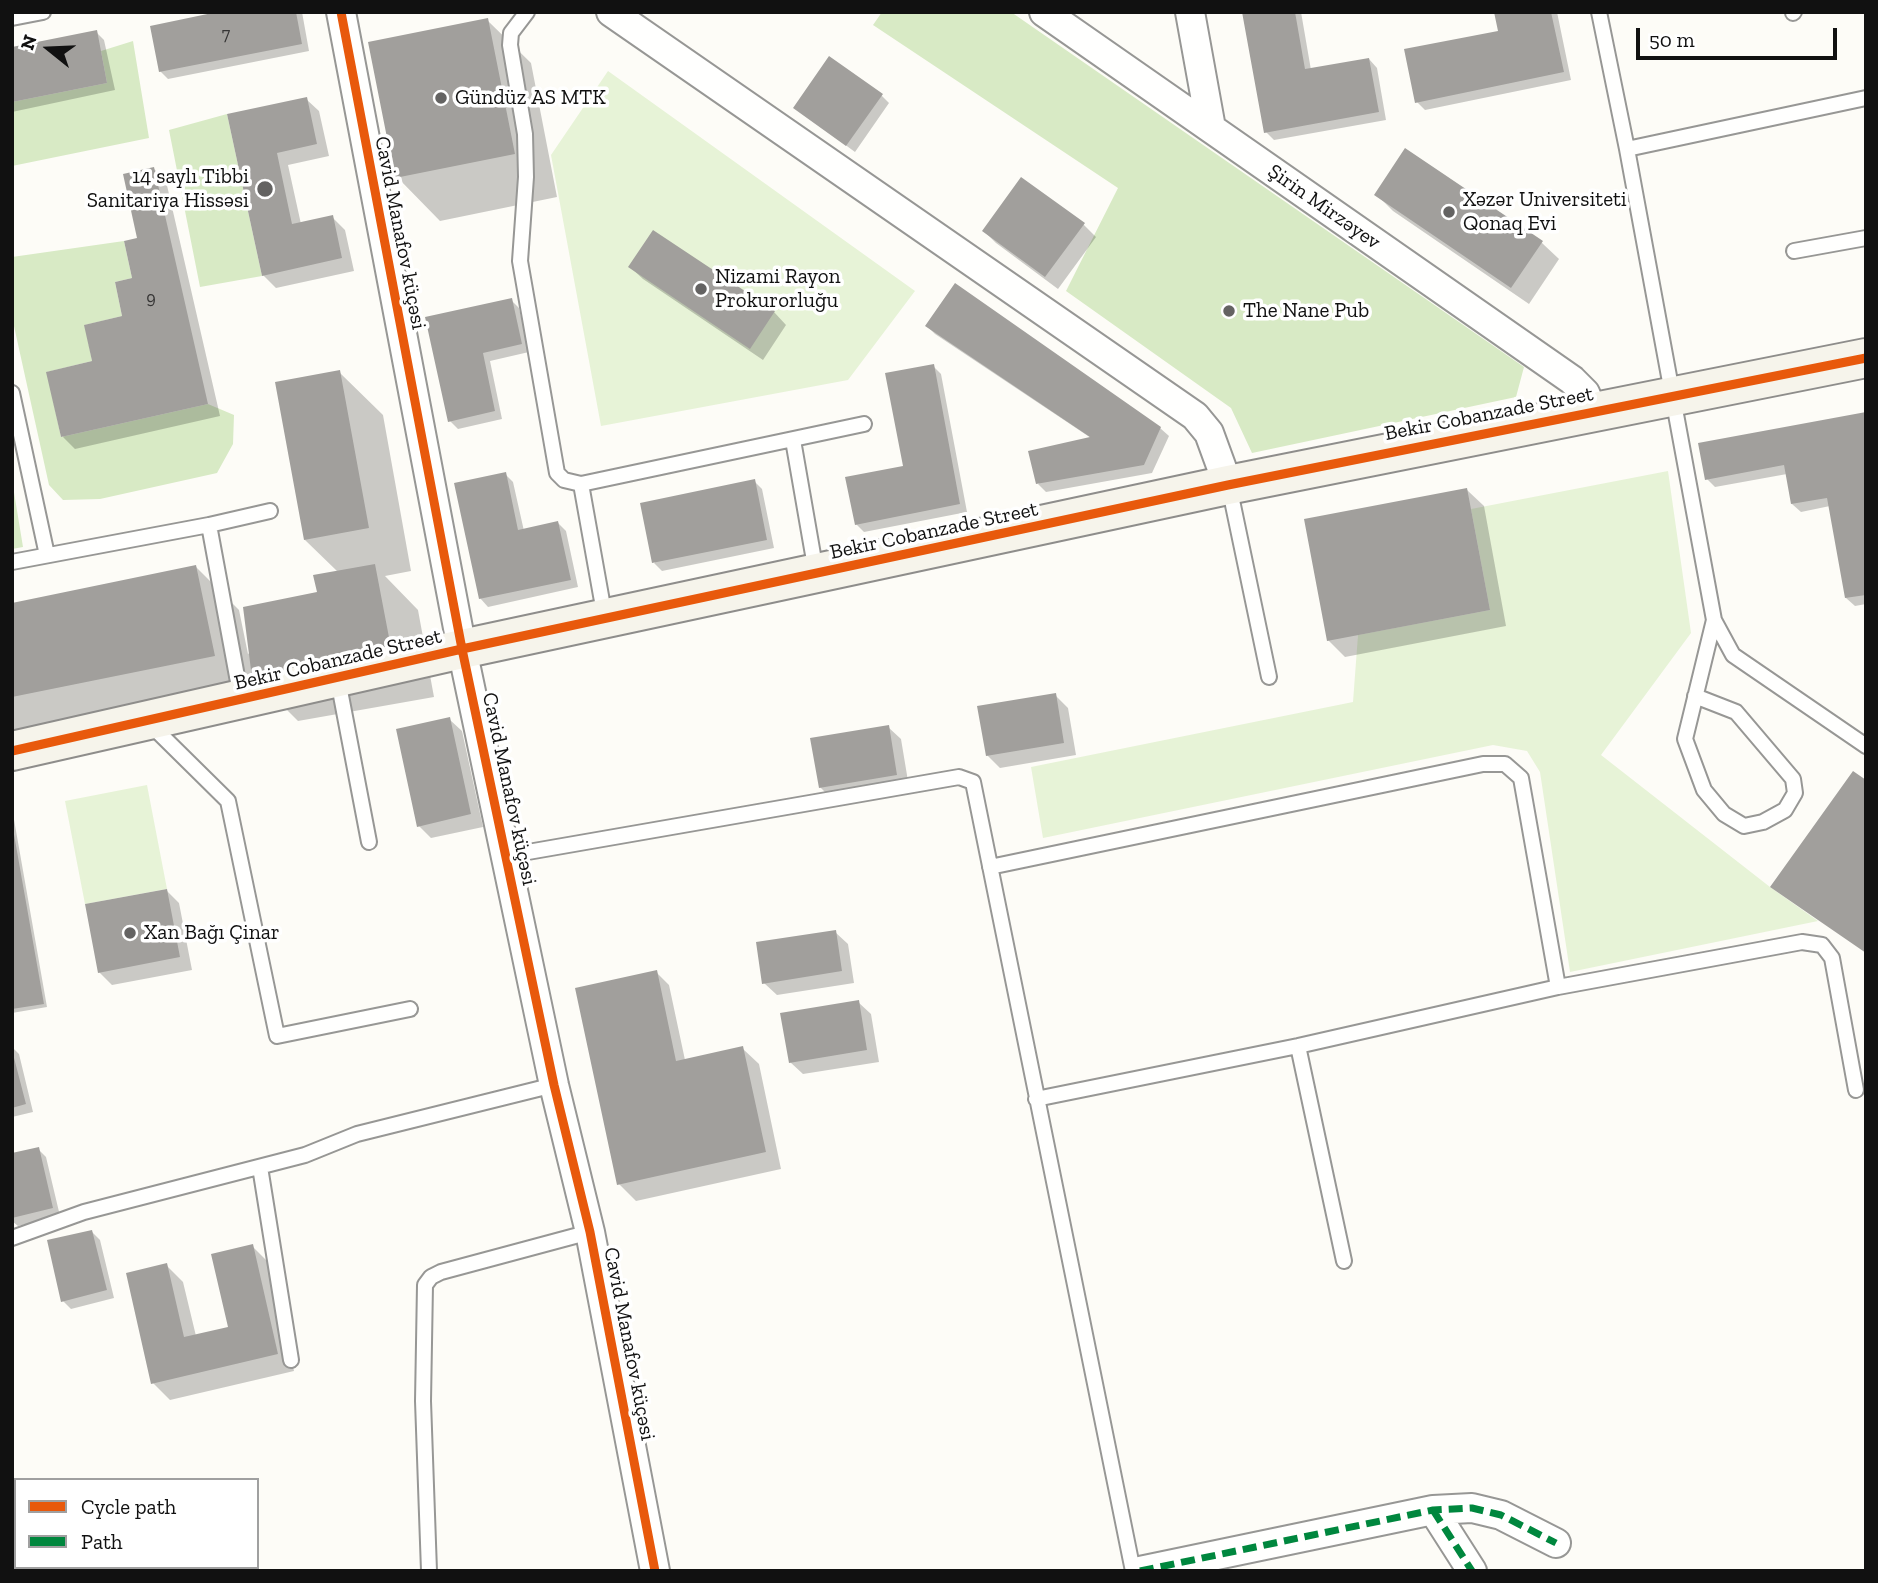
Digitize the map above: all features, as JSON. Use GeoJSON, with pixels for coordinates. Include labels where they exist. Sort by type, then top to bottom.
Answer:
{"type":"FeatureCollection","features":[{"type":"Feature","properties":{"kind":"street","name":"Cavid Manafov küçəsi"},"geometry":{"type":"LineString","coordinates":[[341,12],[462,649],[554,1085],[590,1232],[654,1571]]}},
{"type":"Feature","properties":{"kind":"street"},"geometry":{"type":"LineString","coordinates":[[611,12],[1195,416],[1209,433],[1228,485]]}},
{"type":"Feature","properties":{"kind":"street","name":"Şirin Mirzəyev"},"geometry":{"type":"LineString","coordinates":[[1044,12],[1573,380],[1585,393],[1593,411]]}},
{"type":"Feature","properties":{"kind":"street"},"geometry":{"type":"LineString","coordinates":[[1190,12],[1211,128]]}},
{"type":"Feature","properties":{"kind":"street","name":"Bekir Cobanzade Street"},"geometry":{"type":"LineString","coordinates":[[12,751],[462,649],[1228,485],[1866,358]]}},
{"type":"Feature","properties":{"kind":"street"},"geometry":{"type":"LineString","coordinates":[[1140,1571],[1177,1567],[1433,1510],[1472,1508],[1501,1515],[1556,1543]]}},
{"type":"Feature","properties":{"kind":"street"},"geometry":{"type":"LineString","coordinates":[[1433,1510],[1472,1571]]}},
{"type":"Feature","properties":{"kind":"lane"},"geometry":{"type":"LineString","coordinates":[[12,18],[43,12]]}},
{"type":"Feature","properties":{"kind":"lane"},"geometry":{"type":"LineString","coordinates":[[527,12],[511,33],[510,45],[525,134],[526,177],[520,261],[557,473],[564,480],[581,484],[864,424]]}},
{"type":"Feature","properties":{"kind":"lane"},"geometry":{"type":"LineString","coordinates":[[1599,12],[1628,149],[1713,620],[1732,655],[1866,746]]}},
{"type":"Feature","properties":{"kind":"lane"},"geometry":{"type":"LineString","coordinates":[[1628,149],[1866,97]]}},
{"type":"Feature","properties":{"kind":"lane"},"geometry":{"type":"LineString","coordinates":[[1794,251],[1866,238]]}},
{"type":"Feature","properties":{"kind":"lane"},"geometry":{"type":"LineString","coordinates":[[12,393],[19,451],[47,555]]}},
{"type":"Feature","properties":{"kind":"lane"},"geometry":{"type":"LineString","coordinates":[[793,440],[816,574]]}},
{"type":"Feature","properties":{"kind":"lane"},"geometry":{"type":"LineString","coordinates":[[581,484],[605,619]]}},
{"type":"Feature","properties":{"kind":"lane"},"geometry":{"type":"LineString","coordinates":[[1228,485],[1269,677]]}},
{"type":"Feature","properties":{"kind":"lane"},"geometry":{"type":"LineString","coordinates":[[12,562],[270,510]]}},
{"type":"Feature","properties":{"kind":"lane"},"geometry":{"type":"LineString","coordinates":[[209,524],[241,701]]}},
{"type":"Feature","properties":{"kind":"lane"},"geometry":{"type":"LineString","coordinates":[[1695,696],[1736,712],[1793,779],[1795,793],[1785,810],[1763,822],[1744,827],[1724,814],[1704,790],[1685,739],[1695,696],[1713,620]]}},
{"type":"Feature","properties":{"kind":"lane"},"geometry":{"type":"LineString","coordinates":[[338,679],[369,842]]}},
{"type":"Feature","properties":{"kind":"lane"},"geometry":{"type":"LineString","coordinates":[[148,722],[228,800],[277,1037],[410,1009]]}},
{"type":"Feature","properties":{"kind":"lane"},"geometry":{"type":"LineString","coordinates":[[990,866],[1483,764],[1505,764],[1521,778],[1558,987]]}},
{"type":"Feature","properties":{"kind":"lane"},"geometry":{"type":"LineString","coordinates":[[505,856],[959,777],[973,782],[1133,1571]]}},
{"type":"Feature","properties":{"kind":"lane"},"geometry":{"type":"LineString","coordinates":[[1036,1099],[1298,1046],[1558,987],[1802,942],[1822,945],[1832,958],[1856,1090]]}},
{"type":"Feature","properties":{"kind":"lane"},"geometry":{"type":"LineString","coordinates":[[1298,1046],[1344,1261]]}},
{"type":"Feature","properties":{"kind":"lane"},"geometry":{"type":"LineString","coordinates":[[12,1238],[84,1212],[305,1155],[357,1133],[554,1085]]}},
{"type":"Feature","properties":{"kind":"lane"},"geometry":{"type":"LineString","coordinates":[[260,1167],[291,1360]]}},
{"type":"Feature","properties":{"kind":"lane"},"geometry":{"type":"LineString","coordinates":[[429,1571],[423,1401],[425,1285],[431,1277],[441,1272],[590,1232]]}},
{"type":"Feature","properties":{"kind":"green space"},"geometry":{"type":"Polygon","coordinates":[[[882,12],[1011,12],[1524,367],[1516,397],[1252,453],[1231,408],[1066,291],[1118,188],[873,25],[882,12]]]}},
{"type":"Feature","properties":{"kind":"green space"},"geometry":{"type":"Polygon","coordinates":[[[133,41],[149,138],[12,166],[12,102],[107,83],[101,51],[133,41]]]}},
{"type":"Feature","properties":{"kind":"green space"},"geometry":{"type":"Polygon","coordinates":[[[608,71],[915,291],[848,380],[601,426],[551,155],[608,71]]]}},
{"type":"Feature","properties":{"kind":"green space"},"geometry":{"type":"Polygon","coordinates":[[[227,114],[262,276],[200,287],[169,130],[227,114]]]}},
{"type":"Feature","properties":{"kind":"green space"},"geometry":{"type":"Polygon","coordinates":[[[124,241],[132,278],[115,282],[122,316],[85,325],[92,361],[47,372],[61,437],[208,404],[234,415],[233,444],[217,473],[100,499],[63,500],[49,485],[12,317],[12,257],[124,241]]]}},
{"type":"Feature","properties":{"kind":"green space"},"geometry":{"type":"Polygon","coordinates":[[[1668,471],[1691,633],[1601,755],[1770,887],[1818,921],[1570,972],[1540,772],[1527,751],[1493,745],[1043,838],[1031,767],[1353,702],[1358,635],[1490,610],[1471,509],[1668,471]]]}},
{"type":"Feature","properties":{"kind":"green space"},"geometry":{"type":"Polygon","coordinates":[[[12,480],[23,547],[12,549],[12,480]]]}},
{"type":"Feature","properties":{"kind":"green space"},"geometry":{"type":"Polygon","coordinates":[[[147,785],[167,889],[85,904],[65,801],[147,785]]]}},
{"type":"Feature","properties":{"kind":"building"},"geometry":{"type":"Polygon","coordinates":[[[217,12],[296,12],[302,44],[159,72],[150,26],[217,12]]]}},
{"type":"Feature","properties":{"kind":"building"},"geometry":{"type":"Polygon","coordinates":[[[1242,12],[1295,12],[1305,69],[1369,58],[1379,112],[1264,133],[1242,12]]]}},
{"type":"Feature","properties":{"kind":"building"},"geometry":{"type":"Polygon","coordinates":[[[1494,12],[1551,12],[1564,72],[1415,103],[1404,49],[1498,31],[1494,12]]]}},
{"type":"Feature","properties":{"kind":"building","name":"Gündüz AS MTK"},"geometry":{"type":"Polygon","coordinates":[[[488,18],[515,154],[395,178],[368,42],[488,18]]]}},
{"type":"Feature","properties":{"kind":"building"},"geometry":{"type":"Polygon","coordinates":[[[97,30],[107,83],[12,102],[12,47],[97,30]]]}},
{"type":"Feature","properties":{"kind":"building"},"geometry":{"type":"Polygon","coordinates":[[[829,56],[883,94],[846,146],[793,108],[829,56]]]}},
{"type":"Feature","properties":{"kind":"building"},"geometry":{"type":"Polygon","coordinates":[[[307,97],[317,144],[277,153],[292,224],[333,215],[342,258],[262,276],[227,114],[307,97]]]}},
{"type":"Feature","properties":{"kind":"building"},"geometry":{"type":"Polygon","coordinates":[[[1405,148],[1543,241],[1511,288],[1374,195],[1405,148]]]}},
{"type":"Feature","properties":{"kind":"building"},"geometry":{"type":"Polygon","coordinates":[[[154,167],[208,404],[61,437],[46,372],[92,361],[84,325],[122,316],[115,282],[132,278],[124,241],[137,238],[123,174],[154,167]]]}},
{"type":"Feature","properties":{"kind":"building"},"geometry":{"type":"Polygon","coordinates":[[[1021,177],[1085,223],[1045,277],[982,231],[1021,177]]]}},
{"type":"Feature","properties":{"kind":"building","name":"Nizami Rayon Prokurorluğu"},"geometry":{"type":"Polygon","coordinates":[[[653,230],[775,311],[750,349],[628,267],[653,230]]]}},
{"type":"Feature","properties":{"kind":"building"},"geometry":{"type":"Polygon","coordinates":[[[955,283],[1161,427],[1144,465],[1036,484],[1028,451],[1090,437],[925,326],[955,283]]]}},
{"type":"Feature","properties":{"kind":"building"},"geometry":{"type":"Polygon","coordinates":[[[512,298],[522,344],[483,353],[495,411],[448,422],[425,317],[512,298]]]}},
{"type":"Feature","properties":{"kind":"building"},"geometry":{"type":"Polygon","coordinates":[[[934,364],[960,504],[855,525],[845,477],[903,466],[885,373],[934,364]]]}},
{"type":"Feature","properties":{"kind":"building"},"geometry":{"type":"Polygon","coordinates":[[[340,370],[369,528],[304,540],[275,382],[340,370]]]}},
{"type":"Feature","properties":{"kind":"building"},"geometry":{"type":"Polygon","coordinates":[[[1866,412],[1866,595],[1845,598],[1827,498],[1791,504],[1784,465],[1705,480],[1698,443],[1866,412]]]}},
{"type":"Feature","properties":{"kind":"building"},"geometry":{"type":"Polygon","coordinates":[[[506,472],[518,530],[558,521],[571,580],[479,599],[454,483],[506,472]]]}},
{"type":"Feature","properties":{"kind":"building"},"geometry":{"type":"Polygon","coordinates":[[[755,479],[767,540],[652,563],[640,503],[755,479]]]}},
{"type":"Feature","properties":{"kind":"building"},"geometry":{"type":"Polygon","coordinates":[[[1467,488],[1490,610],[1327,641],[1304,519],[1467,488]]]}},
{"type":"Feature","properties":{"kind":"building"},"geometry":{"type":"Polygon","coordinates":[[[375,564],[392,653],[252,678],[243,607],[317,592],[313,575],[375,564]]]}},
{"type":"Feature","properties":{"kind":"building"},"geometry":{"type":"Polygon","coordinates":[[[196,565],[215,656],[12,697],[12,603],[196,565]]]}},
{"type":"Feature","properties":{"kind":"building"},"geometry":{"type":"Polygon","coordinates":[[[1056,693],[1064,743],[986,756],[977,706],[1056,693]]]}},
{"type":"Feature","properties":{"kind":"building"},"geometry":{"type":"Polygon","coordinates":[[[450,717],[471,814],[417,827],[396,729],[450,717]]]}},
{"type":"Feature","properties":{"kind":"building"},"geometry":{"type":"Polygon","coordinates":[[[889,725],[897,775],[819,788],[810,738],[889,725]]]}},
{"type":"Feature","properties":{"kind":"building"},"geometry":{"type":"Polygon","coordinates":[[[1853,771],[1866,780],[1866,953],[1770,887],[1853,771]]]}},
{"type":"Feature","properties":{"kind":"building"},"geometry":{"type":"Polygon","coordinates":[[[12,823],[44,1004],[12,1009],[12,823]]]}},
{"type":"Feature","properties":{"kind":"building"},"geometry":{"type":"Polygon","coordinates":[[[167,889],[180,957],[98,973],[85,904],[167,889]]]}},
{"type":"Feature","properties":{"kind":"building"},"geometry":{"type":"Polygon","coordinates":[[[836,930],[842,971],[762,984],[756,942],[836,930]]]}},
{"type":"Feature","properties":{"kind":"building"},"geometry":{"type":"Polygon","coordinates":[[[657,970],[676,1061],[743,1046],[766,1152],[617,1185],[575,988],[657,970]]]}},
{"type":"Feature","properties":{"kind":"building"},"geometry":{"type":"Polygon","coordinates":[[[859,1000],[867,1050],[789,1063],[780,1013],[859,1000]]]}},
{"type":"Feature","properties":{"kind":"building"},"geometry":{"type":"Polygon","coordinates":[[[12,1050],[26,1104],[12,1108],[12,1050]]]}},
{"type":"Feature","properties":{"kind":"building"},"geometry":{"type":"Polygon","coordinates":[[[39,1147],[53,1208],[12,1218],[12,1153],[39,1147]]]}},
{"type":"Feature","properties":{"kind":"building"},"geometry":{"type":"Polygon","coordinates":[[[92,1230],[107,1290],[61,1302],[47,1240],[92,1230]]]}},
{"type":"Feature","properties":{"kind":"building"},"geometry":{"type":"Polygon","coordinates":[[[253,1244],[278,1354],[151,1384],[126,1273],[167,1263],[184,1337],[228,1327],[211,1254],[253,1244]]]}},
{"type":"Feature","properties":{"kind":"marked path"},"geometry":{"type":"LineString","coordinates":[[1140,1571],[1433,1510],[1472,1508],[1501,1515],[1556,1543]]}},
{"type":"Feature","properties":{"kind":"marked path"},"geometry":{"type":"LineString","coordinates":[[1433,1510],[1472,1571]]}},
{"type":"Feature","properties":{"kind":"cycle path"},"geometry":{"type":"LineString","coordinates":[[341,12],[462,649],[554,1085],[590,1232],[655,1571]]}},
{"type":"Feature","properties":{"kind":"cycle path"},"geometry":{"type":"LineString","coordinates":[[12,751],[462,649],[1228,485],[1866,358]]}},
{"type":"Feature","properties":{"kind":"place","name":"Gündüz AS MTK"},"geometry":{"type":"Point","coordinates":[441,98]}},
{"type":"Feature","properties":{"kind":"place","name":"14 saylı Tibbi Sanitariya Hissəsi"},"geometry":{"type":"Point","coordinates":[265,189]}},
{"type":"Feature","properties":{"kind":"place","name":"Xəzər Universiteti Qonaq Evi"},"geometry":{"type":"Point","coordinates":[1449,212]}},
{"type":"Feature","properties":{"kind":"place","name":"Nizami Rayon Prokurorluğu"},"geometry":{"type":"Point","coordinates":[701,289]}},
{"type":"Feature","properties":{"kind":"place","name":"The Nane Pub"},"geometry":{"type":"Point","coordinates":[1229,311]}},
{"type":"Feature","properties":{"kind":"place","name":"Xan Bağı Çinar"},"geometry":{"type":"Point","coordinates":[130,933]}}]}
